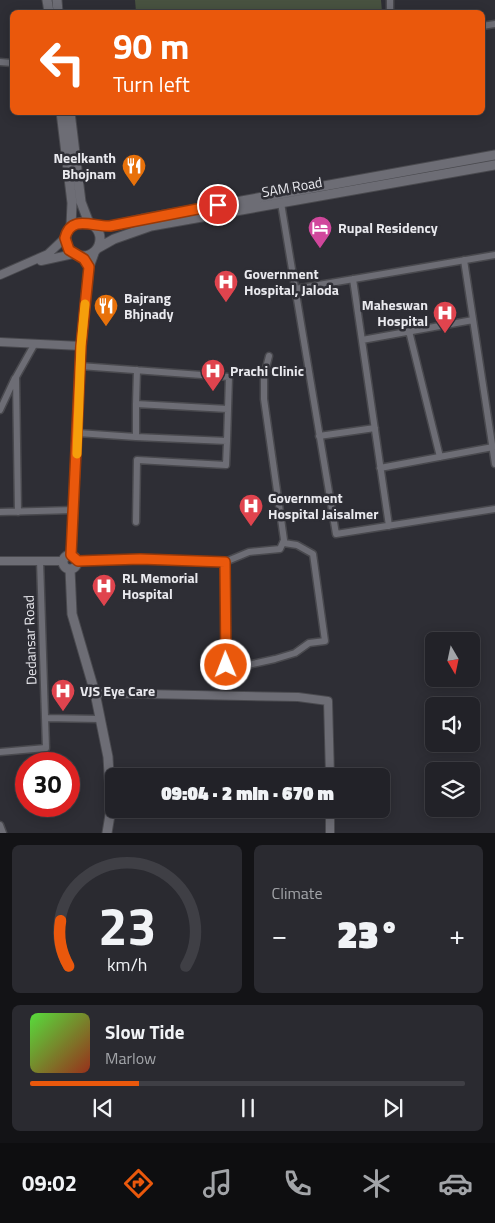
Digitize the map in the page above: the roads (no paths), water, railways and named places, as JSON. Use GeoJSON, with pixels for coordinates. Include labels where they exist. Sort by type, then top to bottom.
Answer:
{"type":"FeatureCollection","features":[{"type":"Feature","properties":{"kind":"main road"},"geometry":{"type":"LineString","coordinates":[[62,115],[72,203],[71,226],[65,238],[69,250],[84,259],[89,267]]}},
{"type":"Feature","properties":{"kind":"main road"},"geometry":{"type":"LineString","coordinates":[[70,115],[81,202],[91,225],[100,239],[89,267],[81,346],[71,559],[76,567],[70,569],[72,614],[95,693],[108,757],[111,809],[106,833]]}},
{"type":"Feature","properties":{"kind":"main road"},"geometry":{"type":"LineString","coordinates":[[71,226],[78,223],[110,226],[495,155]]}},
{"type":"Feature","properties":{"kind":"main road","name":"SAM Road"},"geometry":{"type":"LineString","coordinates":[[96,250],[114,239],[152,226],[495,165]]}},
{"type":"Feature","properties":{"kind":"main road"},"geometry":{"type":"LineString","coordinates":[[73,254],[84,257],[96,250]]}},
{"type":"Feature","properties":{"kind":"street"},"geometry":{"type":"LineString","coordinates":[[281,203],[336,534],[495,509]]}},
{"type":"Feature","properties":{"kind":"street"},"geometry":{"type":"LineString","coordinates":[[0,275],[29,264],[48,254],[65,238]]}},
{"type":"Feature","properties":{"kind":"street"},"geometry":{"type":"LineString","coordinates":[[29,264],[73,254]]}},
{"type":"Feature","properties":{"kind":"street"},"geometry":{"type":"LineString","coordinates":[[295,289],[495,255]]}},
{"type":"Feature","properties":{"kind":"street"},"geometry":{"type":"LineString","coordinates":[[464,260],[495,464]]}},
{"type":"Feature","properties":{"kind":"street"},"geometry":{"type":"LineString","coordinates":[[353,279],[389,526]]}},
{"type":"Feature","properties":{"kind":"street"},"geometry":{"type":"LineString","coordinates":[[362,340],[473,320]]}},
{"type":"Feature","properties":{"kind":"street"},"geometry":{"type":"LineString","coordinates":[[409,332],[440,457]]}},
{"type":"Feature","properties":{"kind":"street"},"geometry":{"type":"LineString","coordinates":[[0,342],[81,346]]}},
{"type":"Feature","properties":{"kind":"street"},"geometry":{"type":"LineString","coordinates":[[0,409],[34,345]]}},
{"type":"Feature","properties":{"kind":"street"},"geometry":{"type":"LineString","coordinates":[[0,561],[140,559],[225,562],[249,552],[280,549],[284,542],[264,399],[264,376],[270,356]]}},
{"type":"Feature","properties":{"kind":"street"},"geometry":{"type":"LineString","coordinates":[[80,366],[229,377],[226,465],[137,460],[136,522]]}},
{"type":"Feature","properties":{"kind":"street"},"geometry":{"type":"LineString","coordinates":[[136,437],[137,370]]}},
{"type":"Feature","properties":{"kind":"street"},"geometry":{"type":"LineString","coordinates":[[16,377],[18,512]]}},
{"type":"Feature","properties":{"kind":"street"},"geometry":{"type":"LineString","coordinates":[[136,404],[228,409]]}},
{"type":"Feature","properties":{"kind":"street"},"geometry":{"type":"LineString","coordinates":[[319,436],[375,428]]}},
{"type":"Feature","properties":{"kind":"street"},"geometry":{"type":"LineString","coordinates":[[78,433],[227,441]]}},
{"type":"Feature","properties":{"kind":"street"},"geometry":{"type":"LineString","coordinates":[[380,468],[492,447]]}},
{"type":"Feature","properties":{"kind":"street"},"geometry":{"type":"LineString","coordinates":[[0,512],[74,510]]}},
{"type":"Feature","properties":{"kind":"street"},"geometry":{"type":"LineString","coordinates":[[225,562],[226,665],[248,664],[296,653],[310,643],[326,641],[313,554],[297,545],[284,542]]}},
{"type":"Feature","properties":{"kind":"street","name":"Dedansar Road"},"geometry":{"type":"LineString","coordinates":[[0,752],[46,748],[40,561]]}},
{"type":"Feature","properties":{"kind":"street"},"geometry":{"type":"LineString","coordinates":[[95,693],[298,697],[328,701],[330,768]]}},
{"type":"Feature","properties":{"kind":"street"},"geometry":{"type":"LineString","coordinates":[[45,718],[100,719]]}},
{"type":"Feature","properties":{"kind":"street"},"geometry":{"type":"LineString","coordinates":[[330,818],[330,833]]}},
{"type":"Feature","properties":{"kind":"street"},"geometry":{"type":"LineString","coordinates":[[0,825],[3,833]]}},
{"type":"Feature","properties":{"kind":"place","name":"Neelkanth Bhojnam"},"geometry":{"type":"Point","coordinates":[134,187]}},
{"type":"Feature","properties":{"kind":"place","name":"Rupal Residency"},"geometry":{"type":"Point","coordinates":[320,249]}},
{"type":"Feature","properties":{"kind":"place","name":"Government Hospital, Jaloda"},"geometry":{"type":"Point","coordinates":[226,303]}},
{"type":"Feature","properties":{"kind":"place","name":"Bajrang Bhjnady"},"geometry":{"type":"Point","coordinates":[106,327]}},
{"type":"Feature","properties":{"kind":"place","name":"Maheswan Hospital"},"geometry":{"type":"Point","coordinates":[445,334]}},
{"type":"Feature","properties":{"kind":"place","name":"Prachi Clinic"},"geometry":{"type":"Point","coordinates":[213,392]}},
{"type":"Feature","properties":{"kind":"place","name":"Government Hospital Jaisalmer"},"geometry":{"type":"Point","coordinates":[251,527]}},
{"type":"Feature","properties":{"kind":"place","name":"RL Memorial Hospital"},"geometry":{"type":"Point","coordinates":[104,607]}},
{"type":"Feature","properties":{"kind":"place","name":"VJS Eye Care"},"geometry":{"type":"Point","coordinates":[63,712]}}]}
